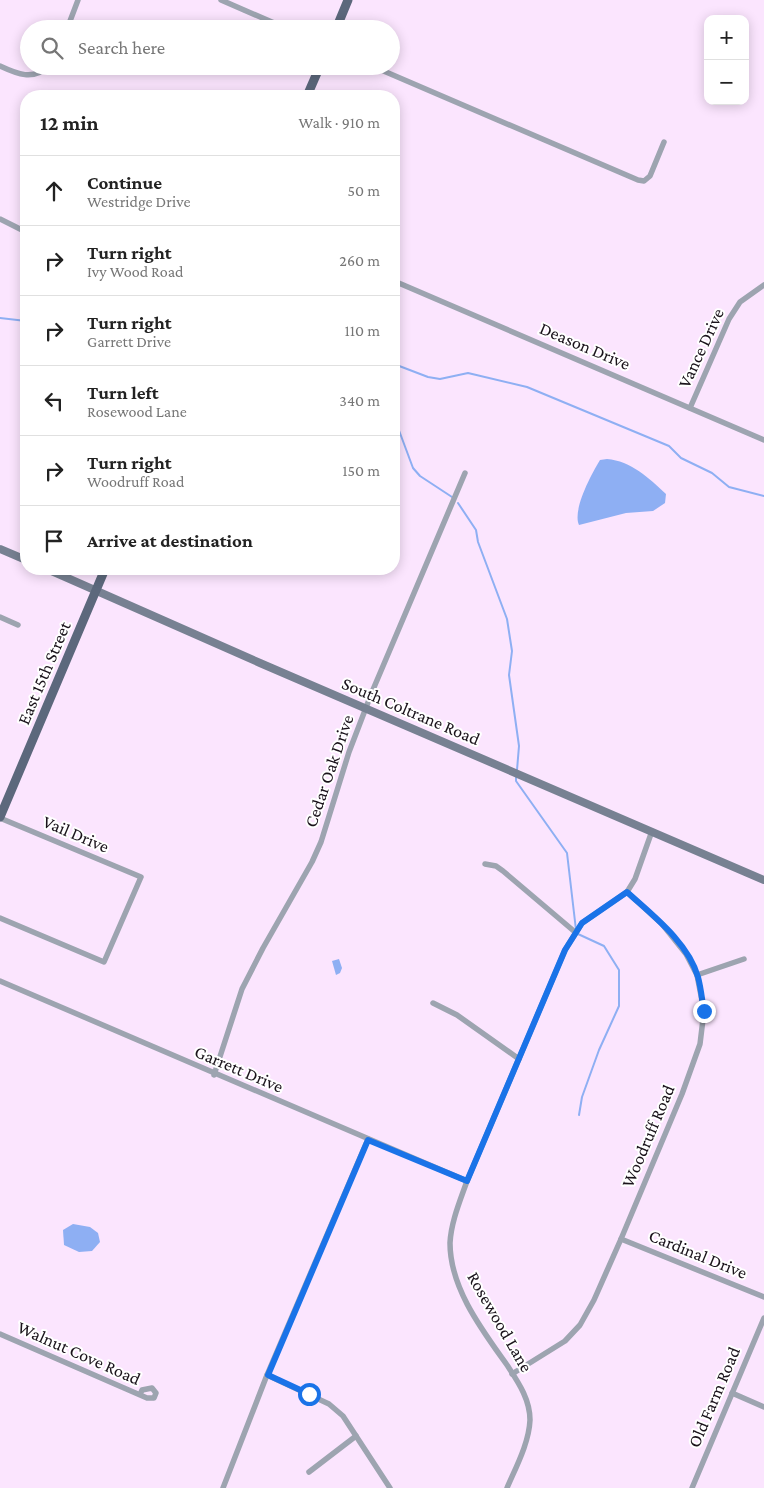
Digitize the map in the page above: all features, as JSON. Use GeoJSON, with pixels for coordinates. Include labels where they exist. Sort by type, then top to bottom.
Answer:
{"type":"FeatureCollection","features":[{"type":"Feature","properties":{"kind":"main road"},"geometry":{"type":"LineString","coordinates":[[340,20],[348,0]]}},
{"type":"Feature","properties":{"kind":"main road"},"geometry":{"type":"LineString","coordinates":[[310,90],[316,75]]}},
{"type":"Feature","properties":{"kind":"main road"},"geometry":{"type":"LineString","coordinates":[[0,549],[20,557]]}},
{"type":"Feature","properties":{"kind":"main road","name":"South Coltrane Road"},"geometry":{"type":"LineString","coordinates":[[62,575],[764,880]]}},
{"type":"Feature","properties":{"kind":"main road","name":"East 15th Street"},"geometry":{"type":"LineString","coordinates":[[0,818],[103,575]]}},
{"type":"Feature","properties":{"kind":"street"},"geometry":{"type":"LineString","coordinates":[[70,20],[78,0]]}},
{"type":"Feature","properties":{"kind":"street"},"geometry":{"type":"LineString","coordinates":[[221,0],[267,20]]}},
{"type":"Feature","properties":{"kind":"street"},"geometry":{"type":"LineString","coordinates":[[0,66],[20,74]]}},
{"type":"Feature","properties":{"kind":"street"},"geometry":{"type":"LineString","coordinates":[[394,75],[638,180],[644,181],[650,176],[664,142]]}},
{"type":"Feature","properties":{"kind":"street"},"geometry":{"type":"LineString","coordinates":[[0,219],[20,229]]}},
{"type":"Feature","properties":{"kind":"street","name":"Deason Drive"},"geometry":{"type":"LineString","coordinates":[[400,284],[764,440]]}},
{"type":"Feature","properties":{"kind":"street","name":"Vance Drive"},"geometry":{"type":"LineString","coordinates":[[690,408],[730,319],[740,302],[764,285]]}},
{"type":"Feature","properties":{"kind":"street","name":"Cedar Oak Drive"},"geometry":{"type":"LineString","coordinates":[[214,1074],[231,1019],[246,982],[262,948],[295,894],[321,842],[349,752],[366,708],[465,472]]}},
{"type":"Feature","properties":{"kind":"street"},"geometry":{"type":"LineString","coordinates":[[0,617],[18,625]]}},
{"type":"Feature","properties":{"kind":"street","name":"Vail Drive"},"geometry":{"type":"LineString","coordinates":[[0,818],[141,877],[104,962],[0,918]]}},
{"type":"Feature","properties":{"kind":"street"},"geometry":{"type":"LineString","coordinates":[[627,892],[635,880],[652,831]]}},
{"type":"Feature","properties":{"kind":"street"},"geometry":{"type":"LineString","coordinates":[[485,864],[496,866],[503,871],[576,930]]}},
{"type":"Feature","properties":{"kind":"street","name":"Rosewood Lane"},"geometry":{"type":"LineString","coordinates":[[507,1488],[527,1437],[530,1419],[527,1401],[465,1299],[456,1279],[450,1243],[456,1214],[467,1181],[565,950],[576,930],[598,910],[627,892]]}},
{"type":"Feature","properties":{"kind":"street","name":"Woodruff Road"},"geometry":{"type":"LineString","coordinates":[[512,1374],[572,1335],[594,1300],[682,1094],[700,1044],[704,1011],[698,975],[686,954],[662,924],[627,892]]}},
{"type":"Feature","properties":{"kind":"street"},"geometry":{"type":"LineString","coordinates":[[698,975],[744,959]]}},
{"type":"Feature","properties":{"kind":"street","name":"Garrett Drive"},"geometry":{"type":"LineString","coordinates":[[0,981],[467,1181]]}},
{"type":"Feature","properties":{"kind":"street"},"geometry":{"type":"LineString","coordinates":[[433,1003],[457,1015],[518,1059]]}},
{"type":"Feature","properties":{"kind":"street"},"geometry":{"type":"LineString","coordinates":[[223,1488],[268,1375],[368,1140]]}},
{"type":"Feature","properties":{"kind":"street","name":"Cardinal Drive"},"geometry":{"type":"LineString","coordinates":[[621,1239],[764,1297]]}},
{"type":"Feature","properties":{"kind":"street","name":"Old Farm Road"},"geometry":{"type":"LineString","coordinates":[[692,1488],[764,1318]]}},
{"type":"Feature","properties":{"kind":"street","name":"Walnut Cove Road"},"geometry":{"type":"LineString","coordinates":[[0,1334],[140,1395],[147,1398],[154,1398],[156,1393],[152,1388],[142,1390],[140,1395]]}},
{"type":"Feature","properties":{"kind":"street"},"geometry":{"type":"LineString","coordinates":[[268,1375],[329,1404],[343,1416],[390,1488]]}},
{"type":"Feature","properties":{"kind":"street"},"geometry":{"type":"LineString","coordinates":[[732,1393],[764,1407]]}},
{"type":"Feature","properties":{"kind":"street"},"geometry":{"type":"LineString","coordinates":[[309,1472],[356,1436]]}},
{"type":"Feature","properties":{"kind":"water"},"geometry":{"type":"Polygon","coordinates":[[[607,459],[624,463],[646,476],[666,494],[665,503],[653,511],[626,513],[579,525],[578,510],[580,501],[600,460],[607,459]]]}},
{"type":"Feature","properties":{"kind":"water"},"geometry":{"type":"Polygon","coordinates":[[[339,959],[342,968],[340,973],[336,975],[332,961],[339,959]]]}},
{"type":"Feature","properties":{"kind":"water"},"geometry":{"type":"Polygon","coordinates":[[[73,1224],[90,1227],[98,1233],[100,1242],[92,1251],[79,1252],[64,1245],[63,1230],[73,1224]]]}},
{"type":"Feature","properties":{"kind":"waterway"},"geometry":{"type":"LineString","coordinates":[[0,318],[20,320]]}},
{"type":"Feature","properties":{"kind":"waterway"},"geometry":{"type":"LineString","coordinates":[[400,366],[428,377],[440,379],[468,373],[527,387],[669,446],[681,458],[712,473],[729,487],[764,496]]}},
{"type":"Feature","properties":{"kind":"waterway"},"geometry":{"type":"LineString","coordinates":[[400,433],[413,468],[420,476],[452,497]]}},
{"type":"Feature","properties":{"kind":"waterway"},"geometry":{"type":"LineString","coordinates":[[458,503],[476,530],[478,542],[507,619],[512,651],[509,675],[519,746],[517,770]]}},
{"type":"Feature","properties":{"kind":"waterway"},"geometry":{"type":"LineString","coordinates":[[516,777],[516,781],[567,853],[576,930]]}},
{"type":"Feature","properties":{"kind":"waterway"},"geometry":{"type":"LineString","coordinates":[[578,934],[604,946],[619,970],[619,1006],[599,1050],[582,1097],[579,1115]]}},
{"type":"Feature","properties":{"kind":"route"},"geometry":{"type":"LineString","coordinates":[[309,1394],[268,1375],[368,1140],[467,1181],[565,950],[582,923],[598,910],[627,892],[662,924],[686,954],[698,975],[704,1011]]}}]}
